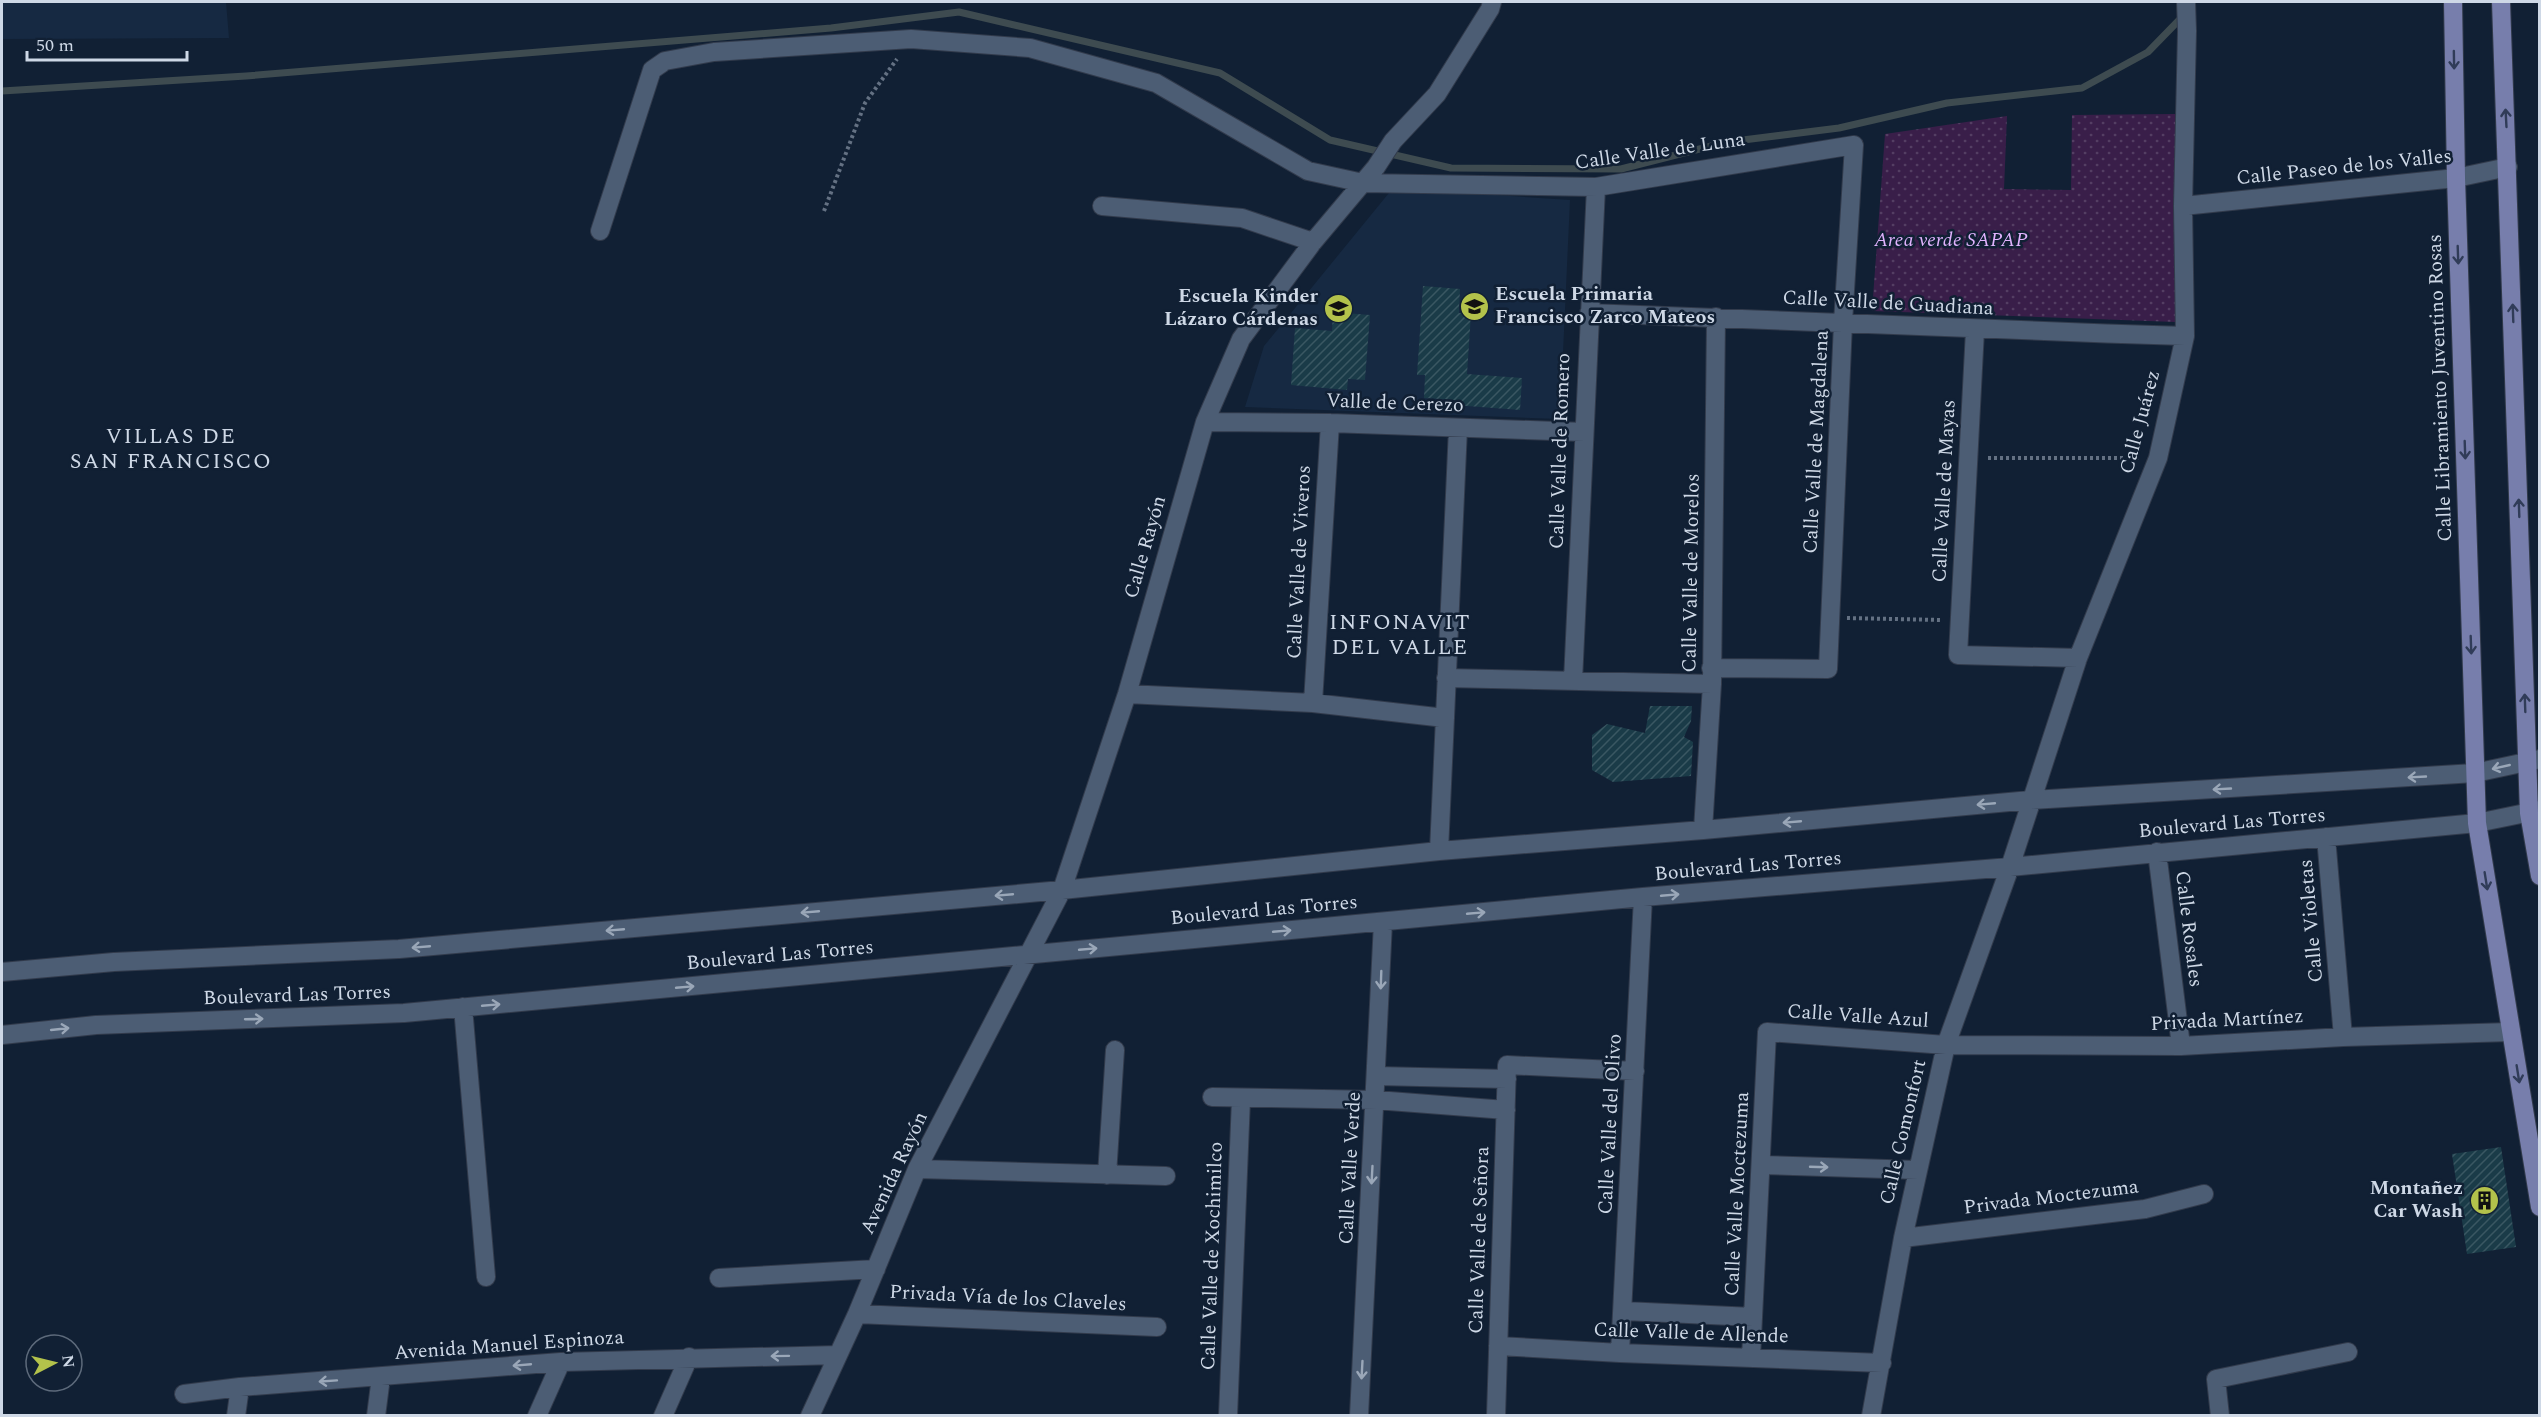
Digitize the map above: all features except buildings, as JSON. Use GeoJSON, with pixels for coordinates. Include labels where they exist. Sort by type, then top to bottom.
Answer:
{"type":"FeatureCollection","features":[{"type":"Feature","properties":{"kind":"main road","name":"Calle Libramiento Juventino Rosas"},"geometry":{"type":"LineString","coordinates":[[2453,2],[2456,178],[2477,823],[2540,1207]]}},
{"type":"Feature","properties":{"kind":"main road"},"geometry":{"type":"LineString","coordinates":[[2501,2],[2534,812],[2540,876]]}},
{"type":"Feature","properties":{"kind":"street","name":"Calle Rayón"},"geometry":{"type":"LineString","coordinates":[[1030,955],[1062,890],[1127,694],[1204,422],[1241,339],[1313,242],[1376,167],[1393,141],[1437,94],[1490,9],[1492,2]]}},
{"type":"Feature","properties":{"kind":"street","name":"Calle Juárez"},"geometry":{"type":"LineString","coordinates":[[2010,867],[2078,658],[2158,458],[2185,336],[2183,206],[2186,2]]}},
{"type":"Feature","properties":{"kind":"street","name":"Calle Valle de Luna"},"geometry":{"type":"LineString","coordinates":[[600,231],[652,70],[665,61],[714,52],[911,39],[1030,48],[1156,84],[1308,171],[1363,183],[1596,187],[1854,145]]}},
{"type":"Feature","properties":{"kind":"street","name":"Calle Valle de Magdalena"},"geometry":{"type":"LineString","coordinates":[[1712,676],[1828,669],[1843,323],[1854,145]]}},
{"type":"Feature","properties":{"kind":"street","name":"Calle Paseo de los Valles"},"geometry":{"type":"LineString","coordinates":[[2183,206],[2456,178],[2508,167]]}},
{"type":"Feature","properties":{"kind":"street","name":"Calle Valle de Romero"},"geometry":{"type":"LineString","coordinates":[[1573,681],[1596,187]]}},
{"type":"Feature","properties":{"kind":"street"},"geometry":{"type":"LineString","coordinates":[[1102,206],[1242,218],[1313,242]]}},
{"type":"Feature","properties":{"kind":"street","name":"Calle Valle de Guadiana"},"geometry":{"type":"LineString","coordinates":[[1589,313],[1975,330],[2185,336]]}},
{"type":"Feature","properties":{"kind":"street","name":"Calle Valle de Morelos"},"geometry":{"type":"LineString","coordinates":[[1703,830],[1712,676],[1716,317]]}},
{"type":"Feature","properties":{"kind":"street","name":"Calle Valle de Mayas"},"geometry":{"type":"LineString","coordinates":[[1975,330],[1958,655],[2078,658]]}},
{"type":"Feature","properties":{"kind":"street","name":"Valle de Cerezo"},"geometry":{"type":"LineString","coordinates":[[1204,422],[1330,423],[1584,432]]}},
{"type":"Feature","properties":{"kind":"street","name":"Calle Valle de Viveros"},"geometry":{"type":"LineString","coordinates":[[1313,703],[1330,423]]}},
{"type":"Feature","properties":{"kind":"street"},"geometry":{"type":"LineString","coordinates":[[1439,851],[1458,428]]}},
{"type":"Feature","properties":{"kind":"street"},"geometry":{"type":"LineString","coordinates":[[1446,678],[1573,681],[1712,676]]}},
{"type":"Feature","properties":{"kind":"street"},"geometry":{"type":"LineString","coordinates":[[1127,694],[1313,703],[1445,718]]}},
{"type":"Feature","properties":{"kind":"street","name":"Boulevard Las Torres"},"geometry":{"type":"LineString","coordinates":[[2,972],[114,962],[399,949],[1062,890],[1439,851],[2031,800],[2475,773],[2533,760]]}},
{"type":"Feature","properties":{"kind":"street","name":"Boulevard Las Torres"},"geometry":{"type":"LineString","coordinates":[[2,1035],[96,1025],[404,1013],[1643,897],[2010,867],[2477,823],[2534,812]]}},
{"type":"Feature","properties":{"kind":"street","name":"Calle Violetas"},"geometry":{"type":"LineString","coordinates":[[2326,837],[2343,1037]]}},
{"type":"Feature","properties":{"kind":"street","name":"Calle Rosales"},"geometry":{"type":"LineString","coordinates":[[2157,852],[2181,1046]]}},
{"type":"Feature","properties":{"kind":"street","name":"Calle Comonfort"},"geometry":{"type":"LineString","coordinates":[[1871,1416],[1903,1238],[1946,1045],[2010,867]]}},
{"type":"Feature","properties":{"kind":"street","name":"Calle Valle del Olivo"},"geometry":{"type":"LineString","coordinates":[[1620,1353],[1624,1311],[1643,897]]}},
{"type":"Feature","properties":{"kind":"street","name":"Calle Valle Verde"},"geometry":{"type":"LineString","coordinates":[[1359,1416],[1383,922]]}},
{"type":"Feature","properties":{"kind":"street","name":"Avenida Rayón"},"geometry":{"type":"LineString","coordinates":[[810,1416],[857,1314],[917,1169],[1030,955]]}},
{"type":"Feature","properties":{"kind":"street"},"geometry":{"type":"LineString","coordinates":[[463,1007],[486,1277]]}},
{"type":"Feature","properties":{"kind":"street","name":"Calle Valle Azul"},"geometry":{"type":"LineString","coordinates":[[1767,1032],[1946,1045]]}},
{"type":"Feature","properties":{"kind":"street","name":"Calle Valle Moctezuma"},"geometry":{"type":"LineString","coordinates":[[1751,1358],[1767,1032]]}},
{"type":"Feature","properties":{"kind":"street","name":"Privada Martínez"},"geometry":{"type":"LineString","coordinates":[[1946,1045],[2181,1046],[2343,1037],[2511,1032]]}},
{"type":"Feature","properties":{"kind":"street"},"geometry":{"type":"LineString","coordinates":[[1107,1175],[1115,1050]]}},
{"type":"Feature","properties":{"kind":"street"},"geometry":{"type":"LineString","coordinates":[[1377,1076],[1635,1071]]}},
{"type":"Feature","properties":{"kind":"street","name":"Calle Valle de Señora"},"geometry":{"type":"LineString","coordinates":[[1496,1416],[1507,1072]]}},
{"type":"Feature","properties":{"kind":"street"},"geometry":{"type":"LineString","coordinates":[[1212,1097],[1376,1100],[1506,1110]]}},
{"type":"Feature","properties":{"kind":"street","name":"Calle Valle de Xochimilco"},"geometry":{"type":"LineString","coordinates":[[1228,1416],[1241,1099]]}},
{"type":"Feature","properties":{"kind":"street"},"geometry":{"type":"LineString","coordinates":[[1761,1165],[1918,1170]]}},
{"type":"Feature","properties":{"kind":"street"},"geometry":{"type":"LineString","coordinates":[[917,1169],[1166,1176]]}},
{"type":"Feature","properties":{"kind":"street","name":"Privada Moctezuma"},"geometry":{"type":"LineString","coordinates":[[1903,1238],[2145,1209],[2204,1194]]}},
{"type":"Feature","properties":{"kind":"street"},"geometry":{"type":"LineString","coordinates":[[719,1278],[876,1269]]}},
{"type":"Feature","properties":{"kind":"street"},"geometry":{"type":"LineString","coordinates":[[1624,1311],[1753,1317]]}},
{"type":"Feature","properties":{"kind":"street","name":"Privada Vía de los Claveles"},"geometry":{"type":"LineString","coordinates":[[857,1314],[1157,1327]]}},
{"type":"Feature","properties":{"kind":"street","name":"Calle Valle de Allende"},"geometry":{"type":"LineString","coordinates":[[1498,1346],[1881,1363]]}},
{"type":"Feature","properties":{"kind":"street"},"geometry":{"type":"LineString","coordinates":[[2220,1416],[2216,1379],[2348,1352]]}},
{"type":"Feature","properties":{"kind":"street","name":"Avenida Manuel Espinoza"},"geometry":{"type":"LineString","coordinates":[[184,1394],[240,1386],[561,1362],[838,1355]]}},
{"type":"Feature","properties":{"kind":"street"},"geometry":{"type":"LineString","coordinates":[[663,1416],[689,1357]]}},
{"type":"Feature","properties":{"kind":"street"},"geometry":{"type":"LineString","coordinates":[[537,1416],[561,1362]]}},
{"type":"Feature","properties":{"kind":"street"},"geometry":{"type":"LineString","coordinates":[[376,1416],[381,1377]]}},
{"type":"Feature","properties":{"kind":"street"},"geometry":{"type":"LineString","coordinates":[[236,1416],[240,1386]]}},
{"type":"Feature","properties":{"kind":"path"},"geometry":{"type":"LineString","coordinates":[[824,211],[865,104],[911,39]]}},
{"type":"Feature","properties":{"kind":"path"},"geometry":{"type":"LineString","coordinates":[[1968,458],[2158,458]]}},
{"type":"Feature","properties":{"kind":"path"},"geometry":{"type":"LineString","coordinates":[[1830,618],[1960,620]]}},
{"type":"Feature","properties":{"kind":"shaded area"},"geometry":{"type":"Polygon","coordinates":[[[2,2],[226,2],[229,38],[2,39],[2,2]]]}},
{"type":"Feature","properties":{"kind":"shaded area","name":"Escuela Primaria Francisco Zarco Mateos"},"geometry":{"type":"Polygon","coordinates":[[[1393,188],[1570,200],[1560,419],[1245,407],[1264,346],[1393,188]]]}},
{"type":"Feature","properties":{"kind":"green space","name":"Area verde SAPAP"},"geometry":{"type":"Polygon","coordinates":[[[2175,114],[2176,322],[1872,311],[1885,134],[2007,116],[2004,189],[2071,190],[2072,115],[2175,114]]]}},
{"type":"Feature","properties":{"kind":"waterway"},"geometry":{"type":"LineString","coordinates":[[2,91],[246,76],[831,28],[959,12],[1220,73],[1330,140],[1451,168],[1621,169],[1727,142],[1839,128],[1947,103],[2082,88],[2148,52],[2183,16]]}},
{"type":"Feature","properties":{"kind":"place","name":"Escuela Primaria Francisco Zarco Mateos"},"geometry":{"type":"Point","coordinates":[1474,306]}},
{"type":"Feature","properties":{"kind":"place","name":"Escuela Kinder Lázaro Cárdenas"},"geometry":{"type":"Point","coordinates":[1339,308]}},
{"type":"Feature","properties":{"kind":"place","name":"Montañez Car Wash"},"geometry":{"type":"Point","coordinates":[2484,1200]}},
{"type":"Feature","properties":{"kind":"district","name":"VILLAS DE SAN FRANCISCO"},"geometry":{"type":"Point","coordinates":[171,449]}},
{"type":"Feature","properties":{"kind":"district","name":"INFONAVIT DEL VALLE"},"geometry":{"type":"Point","coordinates":[1400,634]}}]}
